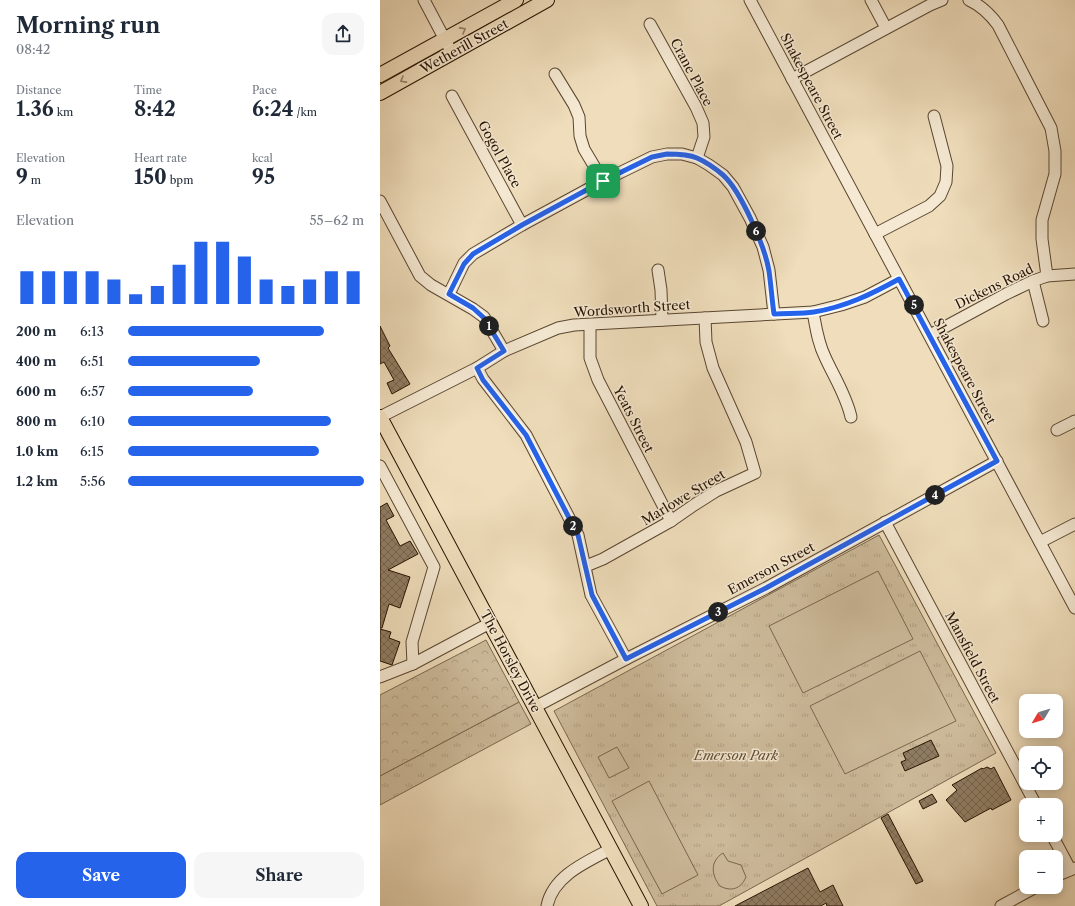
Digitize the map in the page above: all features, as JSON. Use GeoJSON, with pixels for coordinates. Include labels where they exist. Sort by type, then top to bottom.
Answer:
{"type":"FeatureCollection","features":[{"type":"Feature","properties":{"kind":"main road","name":"Wetherill Street"},"geometry":{"type":"LineString","coordinates":[[380,76],[516,0]]}},
{"type":"Feature","properties":{"kind":"main road","name":"Wetherill Street"},"geometry":{"type":"LineString","coordinates":[[380,93],[547,0]]}},
{"type":"Feature","properties":{"kind":"main road","name":"The Horsley Drive"},"geometry":{"type":"LineString","coordinates":[[380,417],[641,906]]}},
{"type":"Feature","properties":{"kind":"street"},"geometry":{"type":"LineString","coordinates":[[424,0],[452,53]]}},
{"type":"Feature","properties":{"kind":"street","name":"Shakespeare Street"},"geometry":{"type":"LineString","coordinates":[[750,0],[1075,608]]}},
{"type":"Feature","properties":{"kind":"street"},"geometry":{"type":"LineString","coordinates":[[871,0],[886,28]]}},
{"type":"Feature","properties":{"kind":"street"},"geometry":{"type":"LineString","coordinates":[[792,79],[886,28],[942,0]]}},
{"type":"Feature","properties":{"kind":"street"},"geometry":{"type":"LineString","coordinates":[[969,0],[989,13],[998,25],[1051,128],[1055,150],[1055,174],[1042,220],[1042,239],[1048,276]]}},
{"type":"Feature","properties":{"kind":"street","name":"Crane Place"},"geometry":{"type":"LineString","coordinates":[[650,24],[703,122],[704,137],[697,158]]}},
{"type":"Feature","properties":{"kind":"street"},"geometry":{"type":"LineString","coordinates":[[555,74],[579,116],[580,136],[584,148],[603,181]]}},
{"type":"Feature","properties":{"kind":"street","name":"Gogol Place"},"geometry":{"type":"LineString","coordinates":[[452,96],[522,225]]}},
{"type":"Feature","properties":{"kind":"street"},"geometry":{"type":"LineString","coordinates":[[875,234],[929,206],[940,196],[946,182],[947,166],[934,116]]}},
{"type":"Feature","properties":{"kind":"street"},"geometry":{"type":"LineString","coordinates":[[449,294],[464,264],[473,254],[522,225],[603,181],[652,157],[667,154],[682,154],[697,158],[723,175],[733,187],[750,218],[763,247],[769,270],[774,314]]}},
{"type":"Feature","properties":{"kind":"street"},"geometry":{"type":"LineString","coordinates":[[380,200],[420,276],[431,285],[473,308],[484,318],[504,351]]}},
{"type":"Feature","properties":{"kind":"street"},"geometry":{"type":"LineString","coordinates":[[658,270],[661,290],[662,320]]}},
{"type":"Feature","properties":{"kind":"street","name":"Dickens Road"},"geometry":{"type":"LineString","coordinates":[[930,335],[1033,281],[1048,276],[1075,274]]}},
{"type":"Feature","properties":{"kind":"street","name":"Wordsworth Street"},"geometry":{"type":"LineString","coordinates":[[380,417],[477,368],[504,351],[558,328],[662,320],[813,312],[842,306],[865,297],[899,279]]}},
{"type":"Feature","properties":{"kind":"street"},"geometry":{"type":"LineString","coordinates":[[1033,281],[1043,321]]}},
{"type":"Feature","properties":{"kind":"street"},"geometry":{"type":"LineString","coordinates":[[813,312],[818,340],[824,357],[848,404],[851,417]]}},
{"type":"Feature","properties":{"kind":"street","name":"Marlowe Street"},"geometry":{"type":"LineString","coordinates":[[586,566],[671,522],[716,491],[756,473],[746,442],[713,368],[706,342],[705,318]]}},
{"type":"Feature","properties":{"kind":"street","name":"Yeats Street"},"geometry":{"type":"LineString","coordinates":[[590,325],[590,358],[598,380],[671,522]]}},
{"type":"Feature","properties":{"kind":"street"},"geometry":{"type":"LineString","coordinates":[[477,368],[483,380],[526,435],[578,535],[592,595],[626,659]]}},
{"type":"Feature","properties":{"kind":"street"},"geometry":{"type":"LineString","coordinates":[[1057,430],[1075,421]]}},
{"type":"Feature","properties":{"kind":"street","name":"Emerson Street"},"geometry":{"type":"LineString","coordinates":[[535,708],[626,659],[766,588],[997,461]]}},
{"type":"Feature","properties":{"kind":"street"},"geometry":{"type":"LineString","coordinates":[[380,466],[434,567],[412,642],[413,664]]}},
{"type":"Feature","properties":{"kind":"street","name":"Mansfield Street"},"geometry":{"type":"LineString","coordinates":[[885,522],[1032,798]]}},
{"type":"Feature","properties":{"kind":"street"},"geometry":{"type":"LineString","coordinates":[[1040,542],[1075,524]]}},
{"type":"Feature","properties":{"kind":"street"},"geometry":{"type":"LineString","coordinates":[[380,677],[413,664],[490,623]]}},
{"type":"Feature","properties":{"kind":"street"},"geometry":{"type":"LineString","coordinates":[[1056,842],[1073,868],[1063,873]]}},
{"type":"Feature","properties":{"kind":"street"},"geometry":{"type":"LineString","coordinates":[[546,906],[548,900],[566,875],[611,849]]}},
{"type":"Feature","properties":{"kind":"street"},"geometry":{"type":"LineString","coordinates":[[1001,906],[1023,894]]}},
{"type":"Feature","properties":{"kind":"green space","name":"Emerson Park"},"geometry":{"type":"Polygon","coordinates":[[[879,535],[996,753],[719,906],[657,906],[554,711],[879,535]]]}},
{"type":"Feature","properties":{"kind":"green space"},"geometry":{"type":"Polygon","coordinates":[[[878,571],[913,639],[803,693],[769,626],[878,571]]]}},
{"type":"Feature","properties":{"kind":"green space"},"geometry":{"type":"Polygon","coordinates":[[[486,640],[519,702],[380,776],[380,695],[486,640]]]}},
{"type":"Feature","properties":{"kind":"green space"},"geometry":{"type":"Polygon","coordinates":[[[920,651],[956,721],[845,774],[810,706],[920,651]]]}},
{"type":"Feature","properties":{"kind":"green space"},"geometry":{"type":"Polygon","coordinates":[[[519,702],[531,724],[380,805],[380,776],[519,702]]]}},
{"type":"Feature","properties":{"kind":"green space"},"geometry":{"type":"Polygon","coordinates":[[[617,747],[629,768],[609,778],[598,757],[617,747]]]}},
{"type":"Feature","properties":{"kind":"green space"},"geometry":{"type":"Polygon","coordinates":[[[649,781],[698,875],[662,894],[612,801],[649,781]]]}},
{"type":"Feature","properties":{"kind":"green space"},"geometry":{"type":"Polygon","coordinates":[[[723,853],[728,861],[741,865],[746,877],[738,887],[728,889],[720,886],[717,882],[713,868],[716,860],[723,853]]]}},
{"type":"Feature","properties":{"kind":"building"},"geometry":{"type":"Polygon","coordinates":[[[380,326],[390,346],[388,348],[410,384],[392,394],[387,383],[394,380],[384,362],[380,364],[380,326]]]}},
{"type":"Feature","properties":{"kind":"building"},"geometry":{"type":"Polygon","coordinates":[[[387,503],[394,516],[386,520],[400,546],[410,541],[418,554],[388,570],[410,577],[400,608],[389,604],[382,628],[380,628],[380,507],[387,503]]]}},
{"type":"Feature","properties":{"kind":"building"},"geometry":{"type":"Polygon","coordinates":[[[380,629],[391,632],[389,638],[400,642],[392,665],[380,661],[380,629]]]}},
{"type":"Feature","properties":{"kind":"building"},"geometry":{"type":"Polygon","coordinates":[[[931,740],[939,756],[905,771],[901,762],[906,760],[903,753],[931,740]]]}},
{"type":"Feature","properties":{"kind":"building"},"geometry":{"type":"Polygon","coordinates":[[[987,767],[991,769],[994,767],[1011,800],[992,810],[991,808],[965,822],[946,800],[957,790],[952,785],[982,768],[987,767]]]}},
{"type":"Feature","properties":{"kind":"building"},"geometry":{"type":"Polygon","coordinates":[[[932,794],[937,802],[923,809],[919,801],[932,794]]]}},
{"type":"Feature","properties":{"kind":"building"},"geometry":{"type":"Polygon","coordinates":[[[888,814],[923,881],[916,884],[881,818],[888,814]]]}},
{"type":"Feature","properties":{"kind":"building"},"geometry":{"type":"Polygon","coordinates":[[[808,868],[820,892],[833,885],[843,906],[827,906],[826,903],[821,906],[735,906],[808,868]]]}},
{"type":"Feature","properties":{"kind":"route"},"geometry":{"type":"LineString","coordinates":[[667,154],[682,154],[697,158],[723,175],[733,187],[750,218],[763,247],[769,270],[774,314],[813,312],[842,306],[865,297],[899,279],[997,461],[766,588],[626,659],[592,595],[578,535],[526,435],[483,380],[477,368],[504,351],[484,318],[473,308],[449,294],[464,264],[473,254],[522,225],[603,181],[652,157],[667,154]]}}]}
